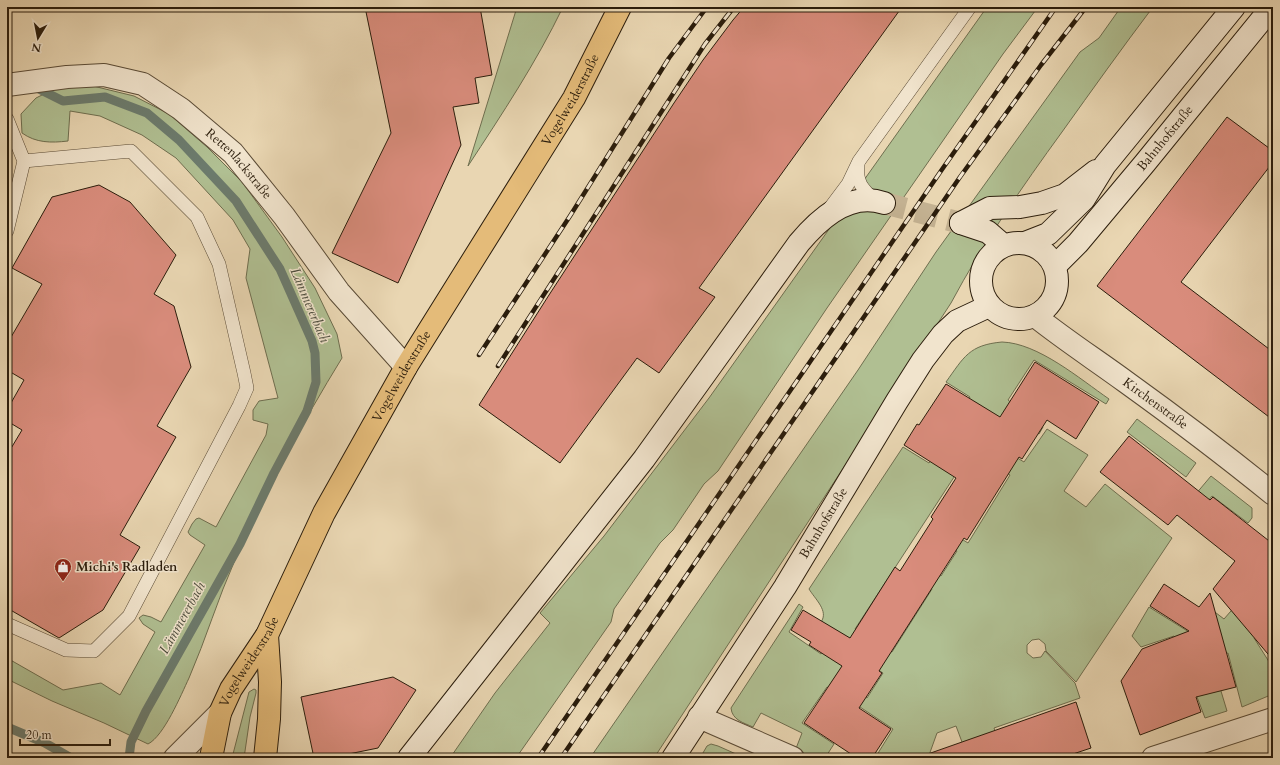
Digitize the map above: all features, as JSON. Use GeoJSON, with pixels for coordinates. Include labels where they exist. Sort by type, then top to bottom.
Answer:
{"type":"FeatureCollection","features":[{"type":"Feature","properties":{"kind":"main road","name":"Vogelweiderstraße"},"geometry":{"type":"LineString","coordinates":[[212,758],[220,713],[231,689],[268,635],[324,513],[406,367],[574,98],[620,7]]}},
{"type":"Feature","properties":{"kind":"main road"},"geometry":{"type":"LineString","coordinates":[[1025,243],[1048,234],[1084,199],[1105,164],[1234,7]]}},
{"type":"Feature","properties":{"kind":"main road","name":"Bahnhofstraße"},"geometry":{"type":"LineString","coordinates":[[1055,266],[1078,243],[1145,164],[1272,7]]}},
{"type":"Feature","properties":{"kind":"main road","name":"Rettenlackstraße"},"geometry":{"type":"LineString","coordinates":[[9,85],[67,77],[104,75],[143,84],[181,109],[233,153],[284,216],[339,292],[406,367]]}},
{"type":"Feature","properties":{"kind":"main road"},"geometry":{"type":"LineString","coordinates":[[1003,245],[988,232],[961,223],[990,208],[1020,207],[1042,203],[1065,195],[1105,164]]}},
{"type":"Feature","properties":{"kind":"main road"},"geometry":{"type":"LineString","coordinates":[[409,758],[644,459],[798,243],[811,228],[841,206],[863,200],[879,202]]}},
{"type":"Feature","properties":{"kind":"main road"},"geometry":{"type":"LineString","coordinates":[[1025,243],[1037,247],[1048,255],[1055,266],[1058,277],[1057,289],[1053,300],[1046,309],[1035,316],[1023,319],[1010,319],[999,314],[989,306],[983,296],[980,284],[981,272],[986,261],[993,252],[1003,245],[1025,243]]}},
{"type":"Feature","properties":{"kind":"main road","name":"Bahnhofstraße"},"geometry":{"type":"LineString","coordinates":[[673,758],[785,587],[923,360],[943,334],[958,321],[989,306]]}},
{"type":"Feature","properties":{"kind":"main road","name":"Kirchenstraße"},"geometry":{"type":"LineString","coordinates":[[1035,316],[1064,339],[1128,384],[1240,467],[1273,494]]}},
{"type":"Feature","properties":{"kind":"main road"},"geometry":{"type":"LineString","coordinates":[[265,758],[269,719],[270,682],[268,635]]}},
{"type":"Feature","properties":{"kind":"main road"},"geometry":{"type":"LineString","coordinates":[[175,758],[220,713]]}},
{"type":"Feature","properties":{"kind":"main road"},"geometry":{"type":"LineString","coordinates":[[699,717],[793,758]]}},
{"type":"Feature","properties":{"kind":"main road"},"geometry":{"type":"LineString","coordinates":[[1153,758],[1273,719]]}},
{"type":"Feature","properties":{"kind":"lane"},"geometry":{"type":"LineString","coordinates":[[822,219],[848,184],[859,161],[970,7]]}},
{"type":"Feature","properties":{"kind":"lane"},"geometry":{"type":"LineString","coordinates":[[7,118],[24,162],[7,231]]}},
{"type":"Feature","properties":{"kind":"lane"},"geometry":{"type":"LineString","coordinates":[[7,624],[66,650],[94,651],[129,616],[247,388],[219,264],[196,217],[191,211],[131,151],[24,162]]}},
{"type":"Feature","properties":{"kind":"lane"},"geometry":{"type":"LineString","coordinates":[[859,161],[857,174],[859,182],[866,193],[879,202]]}},
{"type":"Feature","properties":{"kind":"green space"},"geometry":{"type":"Polygon","coordinates":[[[517,7],[563,7],[530,68],[468,166],[517,7]]]}},
{"type":"Feature","properties":{"kind":"green space"},"geometry":{"type":"Polygon","coordinates":[[[987,7],[1038,7],[1003,54],[827,308],[718,471],[704,484],[673,530],[660,543],[614,609],[611,622],[516,758],[450,758],[495,693],[550,623],[540,613],[604,536],[709,398],[987,7]]]}},
{"type":"Feature","properties":{"kind":"green space"},"geometry":{"type":"Polygon","coordinates":[[[1121,7],[1153,7],[1018,194],[976,259],[951,303],[654,758],[590,758],[858,370],[936,252],[1080,52],[1099,38],[1121,7]]]}},
{"type":"Feature","properties":{"kind":"green space"},"geometry":{"type":"Polygon","coordinates":[[[62,85],[93,86],[134,96],[169,114],[207,147],[242,182],[282,237],[315,288],[337,334],[342,358],[299,432],[259,508],[229,574],[189,678],[177,704],[160,733],[148,744],[7,679],[7,658],[63,690],[101,683],[120,695],[155,632],[143,624],[139,618],[143,615],[161,622],[205,545],[188,532],[192,524],[199,518],[216,527],[266,435],[268,424],[253,420],[253,410],[259,401],[278,398],[246,278],[250,249],[233,220],[176,158],[142,135],[100,116],[70,111],[68,141],[44,142],[33,139],[22,133],[21,114],[36,98],[62,85]]]}},
{"type":"Feature","properties":{"kind":"green space"},"geometry":{"type":"Polygon","coordinates":[[[1002,342],[1016,344],[1044,355],[1072,372],[1109,399],[1106,404],[1034,360],[1008,400],[1043,427],[1039,434],[1006,413],[989,441],[1024,462],[1047,429],[1088,455],[1064,491],[1086,507],[1105,484],[1172,538],[1076,682],[1046,651],[1045,644],[1039,639],[1032,640],[1027,645],[1027,653],[1033,658],[1041,657],[1045,651],[1075,683],[1080,698],[994,728],[1005,758],[968,758],[956,726],[937,733],[928,758],[875,758],[893,729],[836,691],[842,681],[867,698],[883,673],[858,656],[870,639],[892,652],[932,589],[921,582],[930,570],[941,576],[957,551],[945,544],[952,533],[968,543],[1010,475],[971,451],[855,629],[869,638],[829,688],[827,687],[802,723],[834,744],[825,758],[813,758],[795,751],[802,733],[761,713],[753,727],[736,718],[731,708],[799,604],[803,607],[789,632],[821,654],[835,632],[821,622],[823,618],[822,609],[809,589],[903,447],[929,463],[970,397],[946,382],[963,359],[975,349],[1002,342]]]}},
{"type":"Feature","properties":{"kind":"green space"},"geometry":{"type":"Polygon","coordinates":[[[1137,419],[1196,463],[1186,477],[1127,432],[1137,419]]]}},
{"type":"Feature","properties":{"kind":"green space"},"geometry":{"type":"Polygon","coordinates":[[[1211,476],[1252,508],[1252,518],[1248,523],[1212,496],[1189,525],[1179,514],[1211,476]]]}},
{"type":"Feature","properties":{"kind":"green space"},"geometry":{"type":"Polygon","coordinates":[[[1244,596],[1273,622],[1254,638],[1273,668],[1273,694],[1242,707],[1228,653],[1211,658],[1227,711],[1205,718],[1174,636],[1141,647],[1132,636],[1149,607],[1189,632],[1207,606],[1224,619],[1244,596]]]}},
{"type":"Feature","properties":{"kind":"green space"},"geometry":{"type":"Polygon","coordinates":[[[254,689],[256,690],[256,693],[250,717],[244,758],[232,758],[249,692],[254,689]]]}},
{"type":"Feature","properties":{"kind":"green space"},"geometry":{"type":"Polygon","coordinates":[[[711,744],[745,758],[700,758],[707,746],[711,744]]]}},
{"type":"Feature","properties":{"kind":"building"},"geometry":{"type":"Polygon","coordinates":[[[365,7],[480,7],[492,75],[475,78],[479,103],[453,107],[461,145],[398,283],[332,253],[391,133],[365,7]]]}},
{"type":"Feature","properties":{"kind":"building"},"geometry":{"type":"Polygon","coordinates":[[[744,7],[902,7],[699,288],[715,297],[659,373],[637,358],[560,463],[479,405],[674,103],[703,60],[744,7]]]}},
{"type":"Feature","properties":{"kind":"building"},"geometry":{"type":"Polygon","coordinates":[[[1227,117],[1273,151],[1273,162],[1181,282],[1273,352],[1273,420],[1097,286],[1227,117]]]}},
{"type":"Feature","properties":{"kind":"building"},"geometry":{"type":"Polygon","coordinates":[[[99,185],[130,202],[176,255],[154,294],[174,306],[191,367],[157,426],[176,437],[120,535],[140,547],[103,610],[59,638],[7,608],[7,455],[22,430],[7,421],[7,410],[24,380],[7,370],[7,344],[42,284],[12,268],[52,197],[99,185]]]}},
{"type":"Feature","properties":{"kind":"building"},"geometry":{"type":"Polygon","coordinates":[[[1035,362],[1099,402],[1076,439],[1047,420],[1022,459],[1019,457],[967,540],[964,538],[879,671],[882,673],[859,708],[891,729],[872,758],[857,758],[804,723],[842,666],[809,645],[811,642],[791,630],[803,610],[850,638],[895,567],[900,571],[933,519],[931,517],[956,478],[904,445],[917,424],[919,425],[946,384],[1000,417],[1035,362]]]}},
{"type":"Feature","properties":{"kind":"building"},"geometry":{"type":"Polygon","coordinates":[[[1129,436],[1210,500],[1213,497],[1273,544],[1273,660],[1213,589],[1235,561],[1177,515],[1168,525],[1100,472],[1129,436]]]}},
{"type":"Feature","properties":{"kind":"building"},"geometry":{"type":"Polygon","coordinates":[[[1164,584],[1199,607],[1210,593],[1236,687],[1196,697],[1201,712],[1140,735],[1121,681],[1142,649],[1189,631],[1150,606],[1164,584]]]}},
{"type":"Feature","properties":{"kind":"building"},"geometry":{"type":"Polygon","coordinates":[[[393,677],[416,690],[378,748],[329,758],[314,758],[301,697],[393,677]]]}},
{"type":"Feature","properties":{"kind":"building"},"geometry":{"type":"Polygon","coordinates":[[[1076,702],[1091,748],[1061,758],[926,758],[925,755],[1076,702]]]}},
{"type":"Feature","properties":{"kind":"waterway","name":"Lämmererbach"},"geometry":{"type":"LineString","coordinates":[[33,86],[63,101],[105,97],[147,113],[179,140],[236,201],[280,269],[312,341],[315,353],[316,382],[307,411],[274,473],[240,544],[146,711],[131,742],[129,758]]}},
{"type":"Feature","properties":{"kind":"waterway"},"geometry":{"type":"LineString","coordinates":[[7,727],[45,743],[71,758]]}},
{"type":"Feature","properties":{"kind":"tunnel"},"geometry":{"type":"LineString","coordinates":[[884,203],[961,223]]}},
{"type":"Feature","properties":{"kind":"railway"},"geometry":{"type":"LineString","coordinates":[[479,355],[570,216],[669,58],[707,7]]}},
{"type":"Feature","properties":{"kind":"railway"},"geometry":{"type":"LineString","coordinates":[[498,366],[705,44],[734,7]]}},
{"type":"Feature","properties":{"kind":"railway"},"geometry":{"type":"LineString","coordinates":[[538,758],[943,168],[1056,7]]}},
{"type":"Feature","properties":{"kind":"railway"},"geometry":{"type":"LineString","coordinates":[[561,758],[960,177],[1041,65],[1086,7]]}},
{"type":"Feature","properties":{"kind":"place","name":"Michi's Radladen"},"geometry":{"type":"Point","coordinates":[63,582]}}]}
